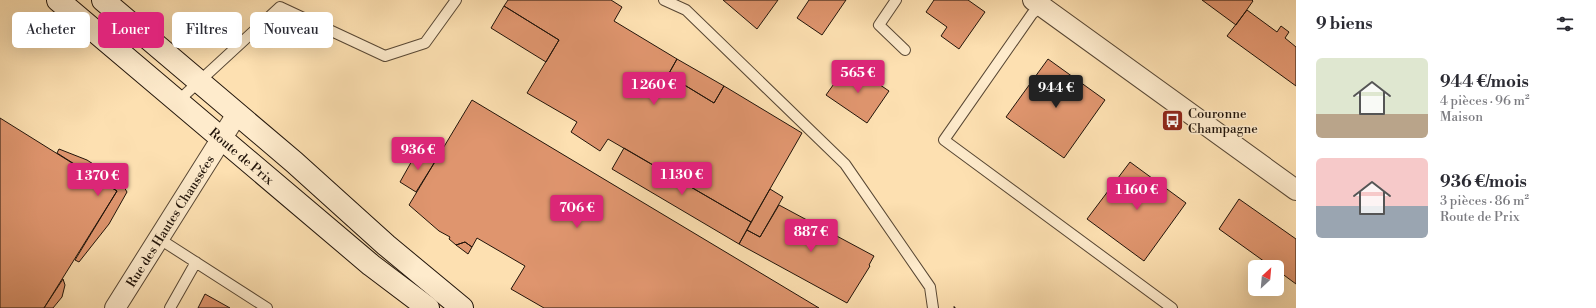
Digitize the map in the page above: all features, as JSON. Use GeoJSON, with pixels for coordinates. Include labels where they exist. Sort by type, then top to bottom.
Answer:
{"type":"FeatureCollection","features":[{"type":"Feature","properties":{"kind":"main road","name":"Route de Prix"},"geometry":{"type":"LineString","coordinates":[[58,0],[371,265],[428,308]]}},
{"type":"Feature","properties":{"kind":"main road"},"geometry":{"type":"LineString","coordinates":[[103,0],[462,308]]}},
{"type":"Feature","properties":{"kind":"street"},"geometry":{"type":"LineString","coordinates":[[1036,3],[1296,190]]}},
{"type":"Feature","properties":{"kind":"street","name":"Rue des Hautes Chaussées"},"geometry":{"type":"LineString","coordinates":[[115,308],[237,114]]}},
{"type":"Feature","properties":{"kind":"lane"},"geometry":{"type":"LineString","coordinates":[[178,101],[280,7],[385,56],[425,43],[456,0]]}},
{"type":"Feature","properties":{"kind":"lane"},"geometry":{"type":"LineString","coordinates":[[664,0],[686,10],[845,164],[930,287],[933,308]]}},
{"type":"Feature","properties":{"kind":"lane"},"geometry":{"type":"LineString","coordinates":[[896,0],[879,26],[905,50]]}},
{"type":"Feature","properties":{"kind":"lane"},"geometry":{"type":"LineString","coordinates":[[1036,3],[1032,14],[944,140],[1172,308]]}},
{"type":"Feature","properties":{"kind":"lane"},"geometry":{"type":"LineString","coordinates":[[158,238],[267,308]]}},
{"type":"Feature","properties":{"kind":"lane"},"geometry":{"type":"LineString","coordinates":[[170,308],[196,262]]}},
{"type":"Feature","properties":{"kind":"building"},"geometry":{"type":"Polygon","coordinates":[[[508,0],[611,0],[622,7],[614,21],[677,59],[668,75],[714,103],[724,86],[802,133],[751,222],[608,139],[600,151],[571,132],[577,122],[527,93],[559,40],[504,6],[508,0]]]}},
{"type":"Feature","properties":{"kind":"building"},"geometry":{"type":"Polygon","coordinates":[[[723,0],[778,0],[757,29],[723,0]]]}},
{"type":"Feature","properties":{"kind":"building"},"geometry":{"type":"Polygon","coordinates":[[[809,0],[846,0],[822,35],[797,18],[809,0]]]}},
{"type":"Feature","properties":{"kind":"building"},"geometry":{"type":"Polygon","coordinates":[[[934,0],[968,0],[985,12],[959,49],[941,36],[947,27],[926,12],[934,0]]]}},
{"type":"Feature","properties":{"kind":"building"},"geometry":{"type":"Polygon","coordinates":[[[1202,0],[1252,0],[1253,1],[1236,25],[1202,0]]]}},
{"type":"Feature","properties":{"kind":"building"},"geometry":{"type":"Polygon","coordinates":[[[504,6],[559,40],[546,62],[491,28],[504,6]]]}},
{"type":"Feature","properties":{"kind":"building"},"geometry":{"type":"Polygon","coordinates":[[[1247,10],[1277,32],[1281,26],[1289,32],[1285,38],[1296,47],[1296,86],[1227,36],[1247,10]]]}},
{"type":"Feature","properties":{"kind":"building"},"geometry":{"type":"Polygon","coordinates":[[[677,59],[724,86],[714,103],[668,75],[677,59]]]}},
{"type":"Feature","properties":{"kind":"building"},"geometry":{"type":"Polygon","coordinates":[[[1048,59],[1105,100],[1064,158],[1006,117],[1048,59]]]}},
{"type":"Feature","properties":{"kind":"building"},"geometry":{"type":"Polygon","coordinates":[[[846,67],[861,78],[864,74],[889,91],[867,123],[826,95],[846,67]]]}},
{"type":"Feature","properties":{"kind":"building"},"geometry":{"type":"Polygon","coordinates":[[[472,100],[819,308],[544,308],[511,289],[525,266],[477,238],[472,247],[465,242],[456,245],[449,239],[450,237],[439,231],[409,205],[472,100]]]}},
{"type":"Feature","properties":{"kind":"building"},"geometry":{"type":"Polygon","coordinates":[[[0,118],[117,191],[44,308],[0,308],[0,118]]]}},
{"type":"Feature","properties":{"kind":"building"},"geometry":{"type":"Polygon","coordinates":[[[624,148],[751,222],[739,244],[612,169],[624,148]]]}},
{"type":"Feature","properties":{"kind":"building"},"geometry":{"type":"Polygon","coordinates":[[[59,149],[87,160],[121,182],[127,192],[109,224],[79,262],[75,260],[117,191],[57,153],[59,149]]]}},
{"type":"Feature","properties":{"kind":"building"},"geometry":{"type":"Polygon","coordinates":[[[418,150],[436,160],[416,192],[400,182],[418,150]]]}},
{"type":"Feature","properties":{"kind":"building"},"geometry":{"type":"Polygon","coordinates":[[[1130,162],[1186,203],[1144,261],[1087,219],[1130,162]]]}},
{"type":"Feature","properties":{"kind":"building"},"geometry":{"type":"Polygon","coordinates":[[[770,189],[783,197],[760,237],[747,230],[770,189]]]}},
{"type":"Feature","properties":{"kind":"building"},"geometry":{"type":"Polygon","coordinates":[[[1239,199],[1296,239],[1296,284],[1284,275],[1284,260],[1262,260],[1219,229],[1239,199]]]}},
{"type":"Feature","properties":{"kind":"building"},"geometry":{"type":"Polygon","coordinates":[[[779,205],[874,256],[869,265],[870,266],[847,303],[739,244],[747,230],[760,237],[779,205]]]}},
{"type":"Feature","properties":{"kind":"building"},"geometry":{"type":"Polygon","coordinates":[[[465,242],[472,247],[468,254],[456,245],[465,242]]]}},
{"type":"Feature","properties":{"kind":"building"},"geometry":{"type":"Polygon","coordinates":[[[63,279],[65,285],[62,297],[53,308],[44,308],[63,279]]]}},
{"type":"Feature","properties":{"kind":"building"},"geometry":{"type":"Polygon","coordinates":[[[205,294],[230,308],[198,308],[205,294]]]}},
{"type":"Feature","properties":{"kind":"place","name":"Couronne Champagne"},"geometry":{"type":"Point","coordinates":[1173,120]}}]}
